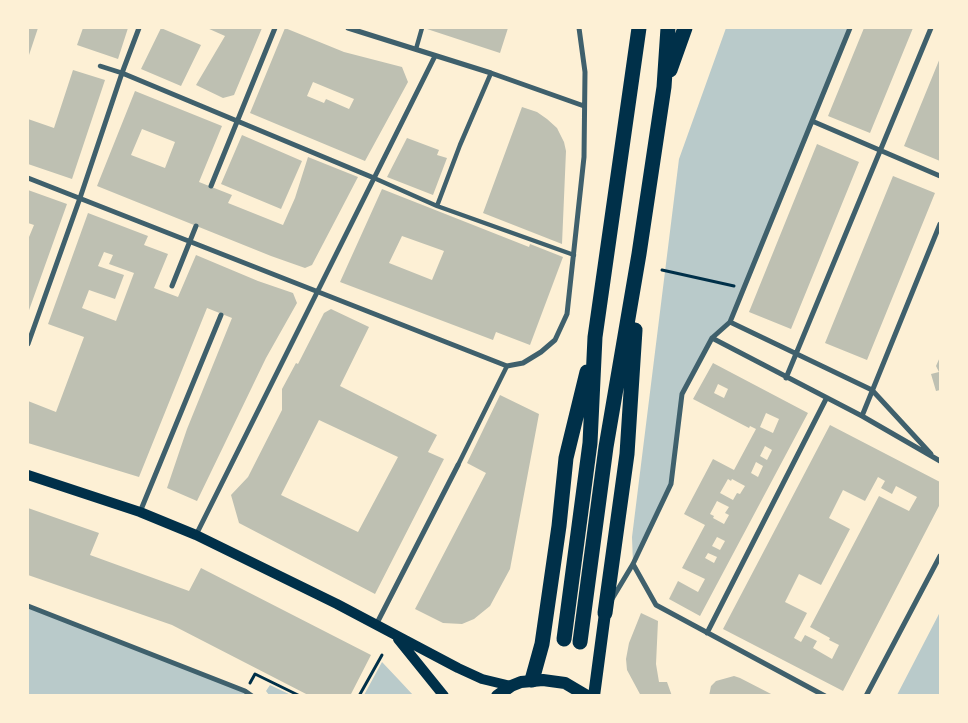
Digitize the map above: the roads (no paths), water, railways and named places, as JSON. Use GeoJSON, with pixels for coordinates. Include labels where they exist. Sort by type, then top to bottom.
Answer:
{"type":"FeatureCollection","features":[{"type":"Feature","properties":{"kind":"highway"},"geometry":{"type":"LineString","coordinates":[[532,680],[543,634],[559,526],[566,458],[595,337],[639,28]]}},
{"type":"Feature","properties":{"kind":"highway"},"geometry":{"type":"LineString","coordinates":[[580,642],[606,447],[639,254],[664,88],[668,28]]}},
{"type":"Feature","properties":{"kind":"highway"},"geometry":{"type":"LineString","coordinates":[[664,88],[685,28]]}},
{"type":"Feature","properties":{"kind":"highway"},"geometry":{"type":"LineString","coordinates":[[605,612],[627,454],[639,254]]}},
{"type":"Feature","properties":{"kind":"highway"},"geometry":{"type":"LineString","coordinates":[[564,639],[590,443],[595,337]]}},
{"type":"Feature","properties":{"kind":"main road"},"geometry":{"type":"LineString","coordinates":[[28,475],[140,512],[196,534],[308,589],[458,668],[482,679],[511,686]]}},
{"type":"Feature","properties":{"kind":"main road"},"geometry":{"type":"LineString","coordinates":[[594,696],[605,612]]}},
{"type":"Feature","properties":{"kind":"main road"},"geometry":{"type":"LineString","coordinates":[[394,635],[444,696]]}},
{"type":"Feature","properties":{"kind":"main road"},"geometry":{"type":"LineString","coordinates":[[497,696],[511,686],[532,680],[549,680],[565,683],[587,696]]}},
{"type":"Feature","properties":{"kind":"street"},"geometry":{"type":"LineString","coordinates":[[28,344],[139,28]]}},
{"type":"Feature","properties":{"kind":"street"},"geometry":{"type":"LineString","coordinates":[[211,186],[275,28]]}},
{"type":"Feature","properties":{"kind":"street"},"geometry":{"type":"LineString","coordinates":[[348,28],[491,73],[584,106]]}},
{"type":"Feature","properties":{"kind":"street"},"geometry":{"type":"LineString","coordinates":[[416,49],[422,28]]}},
{"type":"Feature","properties":{"kind":"street"},"geometry":{"type":"LineString","coordinates":[[28,178],[507,366],[523,363],[541,352],[555,340],[567,314],[584,157],[585,72],[579,28]]}},
{"type":"Feature","properties":{"kind":"street"},"geometry":{"type":"LineString","coordinates":[[605,612],[633,564],[672,484],[682,394],[712,338],[730,322],[850,28]]}},
{"type":"Feature","properties":{"kind":"street"},"geometry":{"type":"LineString","coordinates":[[786,378],[931,28]]}},
{"type":"Feature","properties":{"kind":"street"},"geometry":{"type":"LineString","coordinates":[[196,534],[435,56]]}},
{"type":"Feature","properties":{"kind":"street"},"geometry":{"type":"LineString","coordinates":[[100,66],[122,73],[437,206],[574,255]]}},
{"type":"Feature","properties":{"kind":"street"},"geometry":{"type":"LineString","coordinates":[[437,206],[460,145],[491,73]]}},
{"type":"Feature","properties":{"kind":"street"},"geometry":{"type":"LineString","coordinates":[[812,120],[940,176]]}},
{"type":"Feature","properties":{"kind":"street"},"geometry":{"type":"LineString","coordinates":[[862,416],[940,224]]}},
{"type":"Feature","properties":{"kind":"street"},"geometry":{"type":"LineString","coordinates":[[172,286],[196,226]]}},
{"type":"Feature","properties":{"kind":"street"},"geometry":{"type":"LineString","coordinates":[[140,512],[221,315]]}},
{"type":"Feature","properties":{"kind":"street"},"geometry":{"type":"LineString","coordinates":[[730,322],[872,390],[934,458]]}},
{"type":"Feature","properties":{"kind":"street"},"geometry":{"type":"LineString","coordinates":[[712,338],[826,399],[862,416],[940,461]]}},
{"type":"Feature","properties":{"kind":"street"},"geometry":{"type":"LineString","coordinates":[[376,625],[507,366]]}},
{"type":"Feature","properties":{"kind":"street"},"geometry":{"type":"LineString","coordinates":[[707,633],[826,399]]}},
{"type":"Feature","properties":{"kind":"street"},"geometry":{"type":"LineString","coordinates":[[867,695],[940,556]]}},
{"type":"Feature","properties":{"kind":"street"},"geometry":{"type":"LineString","coordinates":[[633,564],[656,605],[825,696]]}},
{"type":"Feature","properties":{"kind":"street"},"geometry":{"type":"LineString","coordinates":[[28,606],[245,691],[252,696]]}}]}
